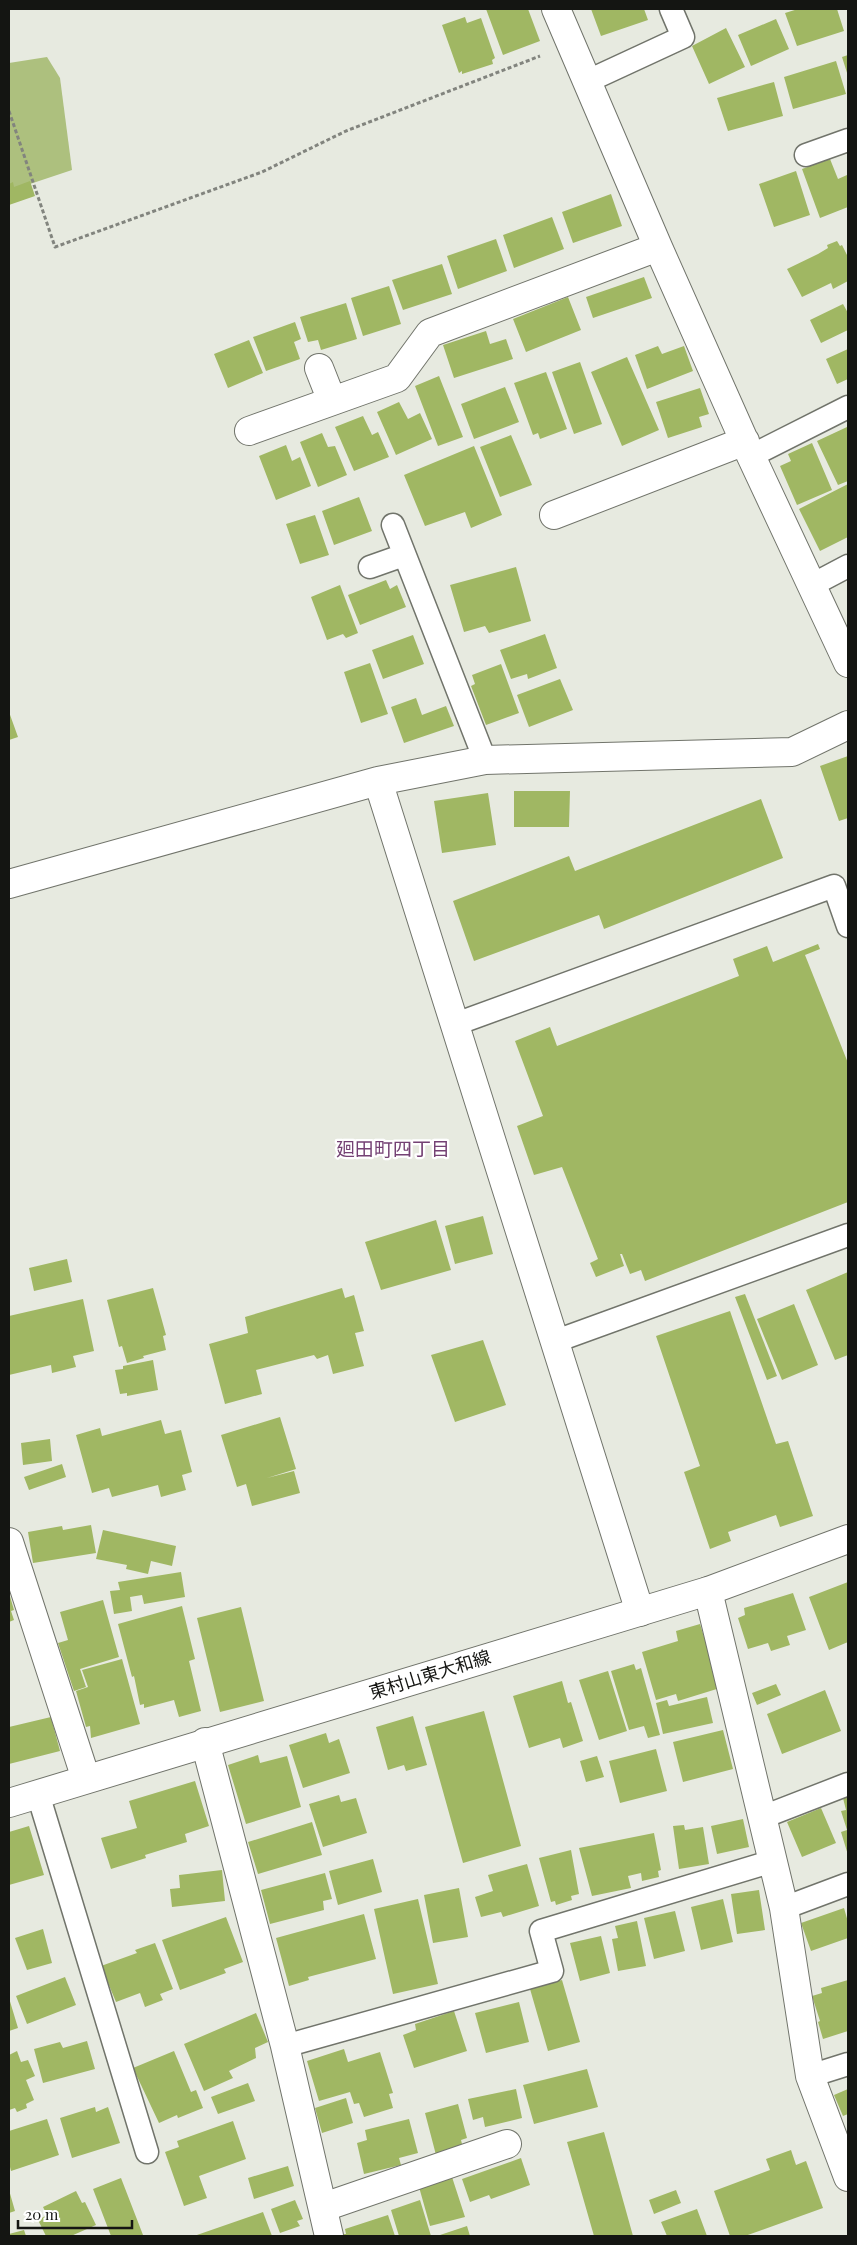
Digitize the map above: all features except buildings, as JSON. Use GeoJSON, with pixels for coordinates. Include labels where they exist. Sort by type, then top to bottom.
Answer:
{"type":"FeatureCollection","features":[{"type":"Feature","properties":{"kind":"street"},"geometry":{"type":"LineString","coordinates":[[556,9],[658,247],[748,448],[848,663]]}},
{"type":"Feature","properties":{"kind":"street"},"geometry":{"type":"LineString","coordinates":[[249,431],[397,378],[430,333],[658,247]]}},
{"type":"Feature","properties":{"kind":"street"},"geometry":{"type":"LineString","coordinates":[[319,368],[332,401]]}},
{"type":"Feature","properties":{"kind":"street"},"geometry":{"type":"LineString","coordinates":[[554,515],[748,448]]}},
{"type":"Feature","properties":{"kind":"street"},"geometry":{"type":"LineString","coordinates":[[9,884],[378,781],[485,760],[792,752],[848,725]]}},
{"type":"Feature","properties":{"kind":"street"},"geometry":{"type":"LineString","coordinates":[[378,781],[453,1025],[556,1341],[640,1612]]}},
{"type":"Feature","properties":{"kind":"street","name":"東村山東大和線"},"geometry":{"type":"LineString","coordinates":[[9,1803],[708,1591],[848,1539]]}},
{"type":"Feature","properties":{"kind":"street"},"geometry":{"type":"LineString","coordinates":[[9,1542],[86,1779]]}},
{"type":"Feature","properties":{"kind":"street"},"geometry":{"type":"LineString","coordinates":[[708,1591],[784,1908],[810,2076],[848,2177]]}},
{"type":"Feature","properties":{"kind":"street"},"geometry":{"type":"LineString","coordinates":[[205,1742],[285,2046],[330,2236]]}},
{"type":"Feature","properties":{"kind":"street"},"geometry":{"type":"LineString","coordinates":[[324,2207],[507,2144]]}},
{"type":"Feature","properties":{"kind":"lane"},"geometry":{"type":"LineString","coordinates":[[588,81],[683,37],[671,9]]}},
{"type":"Feature","properties":{"kind":"lane"},"geometry":{"type":"LineString","coordinates":[[806,155],[848,140]]}},
{"type":"Feature","properties":{"kind":"lane"},"geometry":{"type":"LineString","coordinates":[[748,448],[848,407]]}},
{"type":"Feature","properties":{"kind":"lane"},"geometry":{"type":"LineString","coordinates":[[393,525],[485,760]]}},
{"type":"Feature","properties":{"kind":"lane"},"geometry":{"type":"LineString","coordinates":[[370,567],[404,555]]}},
{"type":"Feature","properties":{"kind":"lane"},"geometry":{"type":"LineString","coordinates":[[812,585],[848,566]]}},
{"type":"Feature","properties":{"kind":"lane"},"geometry":{"type":"LineString","coordinates":[[453,1025],[834,886],[848,926]]}},
{"type":"Feature","properties":{"kind":"lane"},"geometry":{"type":"LineString","coordinates":[[556,1341],[848,1235]]}},
{"type":"Feature","properties":{"kind":"lane"},"geometry":{"type":"LineString","coordinates":[[763,1817],[848,1784]]}},
{"type":"Feature","properties":{"kind":"lane"},"geometry":{"type":"LineString","coordinates":[[38,1794],[148,2152]]}},
{"type":"Feature","properties":{"kind":"lane"},"geometry":{"type":"LineString","coordinates":[[285,2046],[552,1971],[541,1930],[773,1861]]}},
{"type":"Feature","properties":{"kind":"lane"},"geometry":{"type":"LineString","coordinates":[[784,1908],[848,1884]]}},
{"type":"Feature","properties":{"kind":"lane"},"geometry":{"type":"LineString","coordinates":[[810,2076],[848,2064]]}},
{"type":"Feature","properties":{"kind":"path"},"geometry":{"type":"LineString","coordinates":[[9,111],[55,247],[262,172],[346,131],[572,44]]}},
{"type":"Feature","properties":{"kind":"green space"},"geometry":{"type":"Polygon","coordinates":[[[47,57],[60,78],[72,170],[9,191],[9,63],[47,57]]]}},
{"type":"Feature","properties":{"kind":"district","name":"廻田町四丁目"},"geometry":{"type":"Point","coordinates":[393,1149]}}]}
